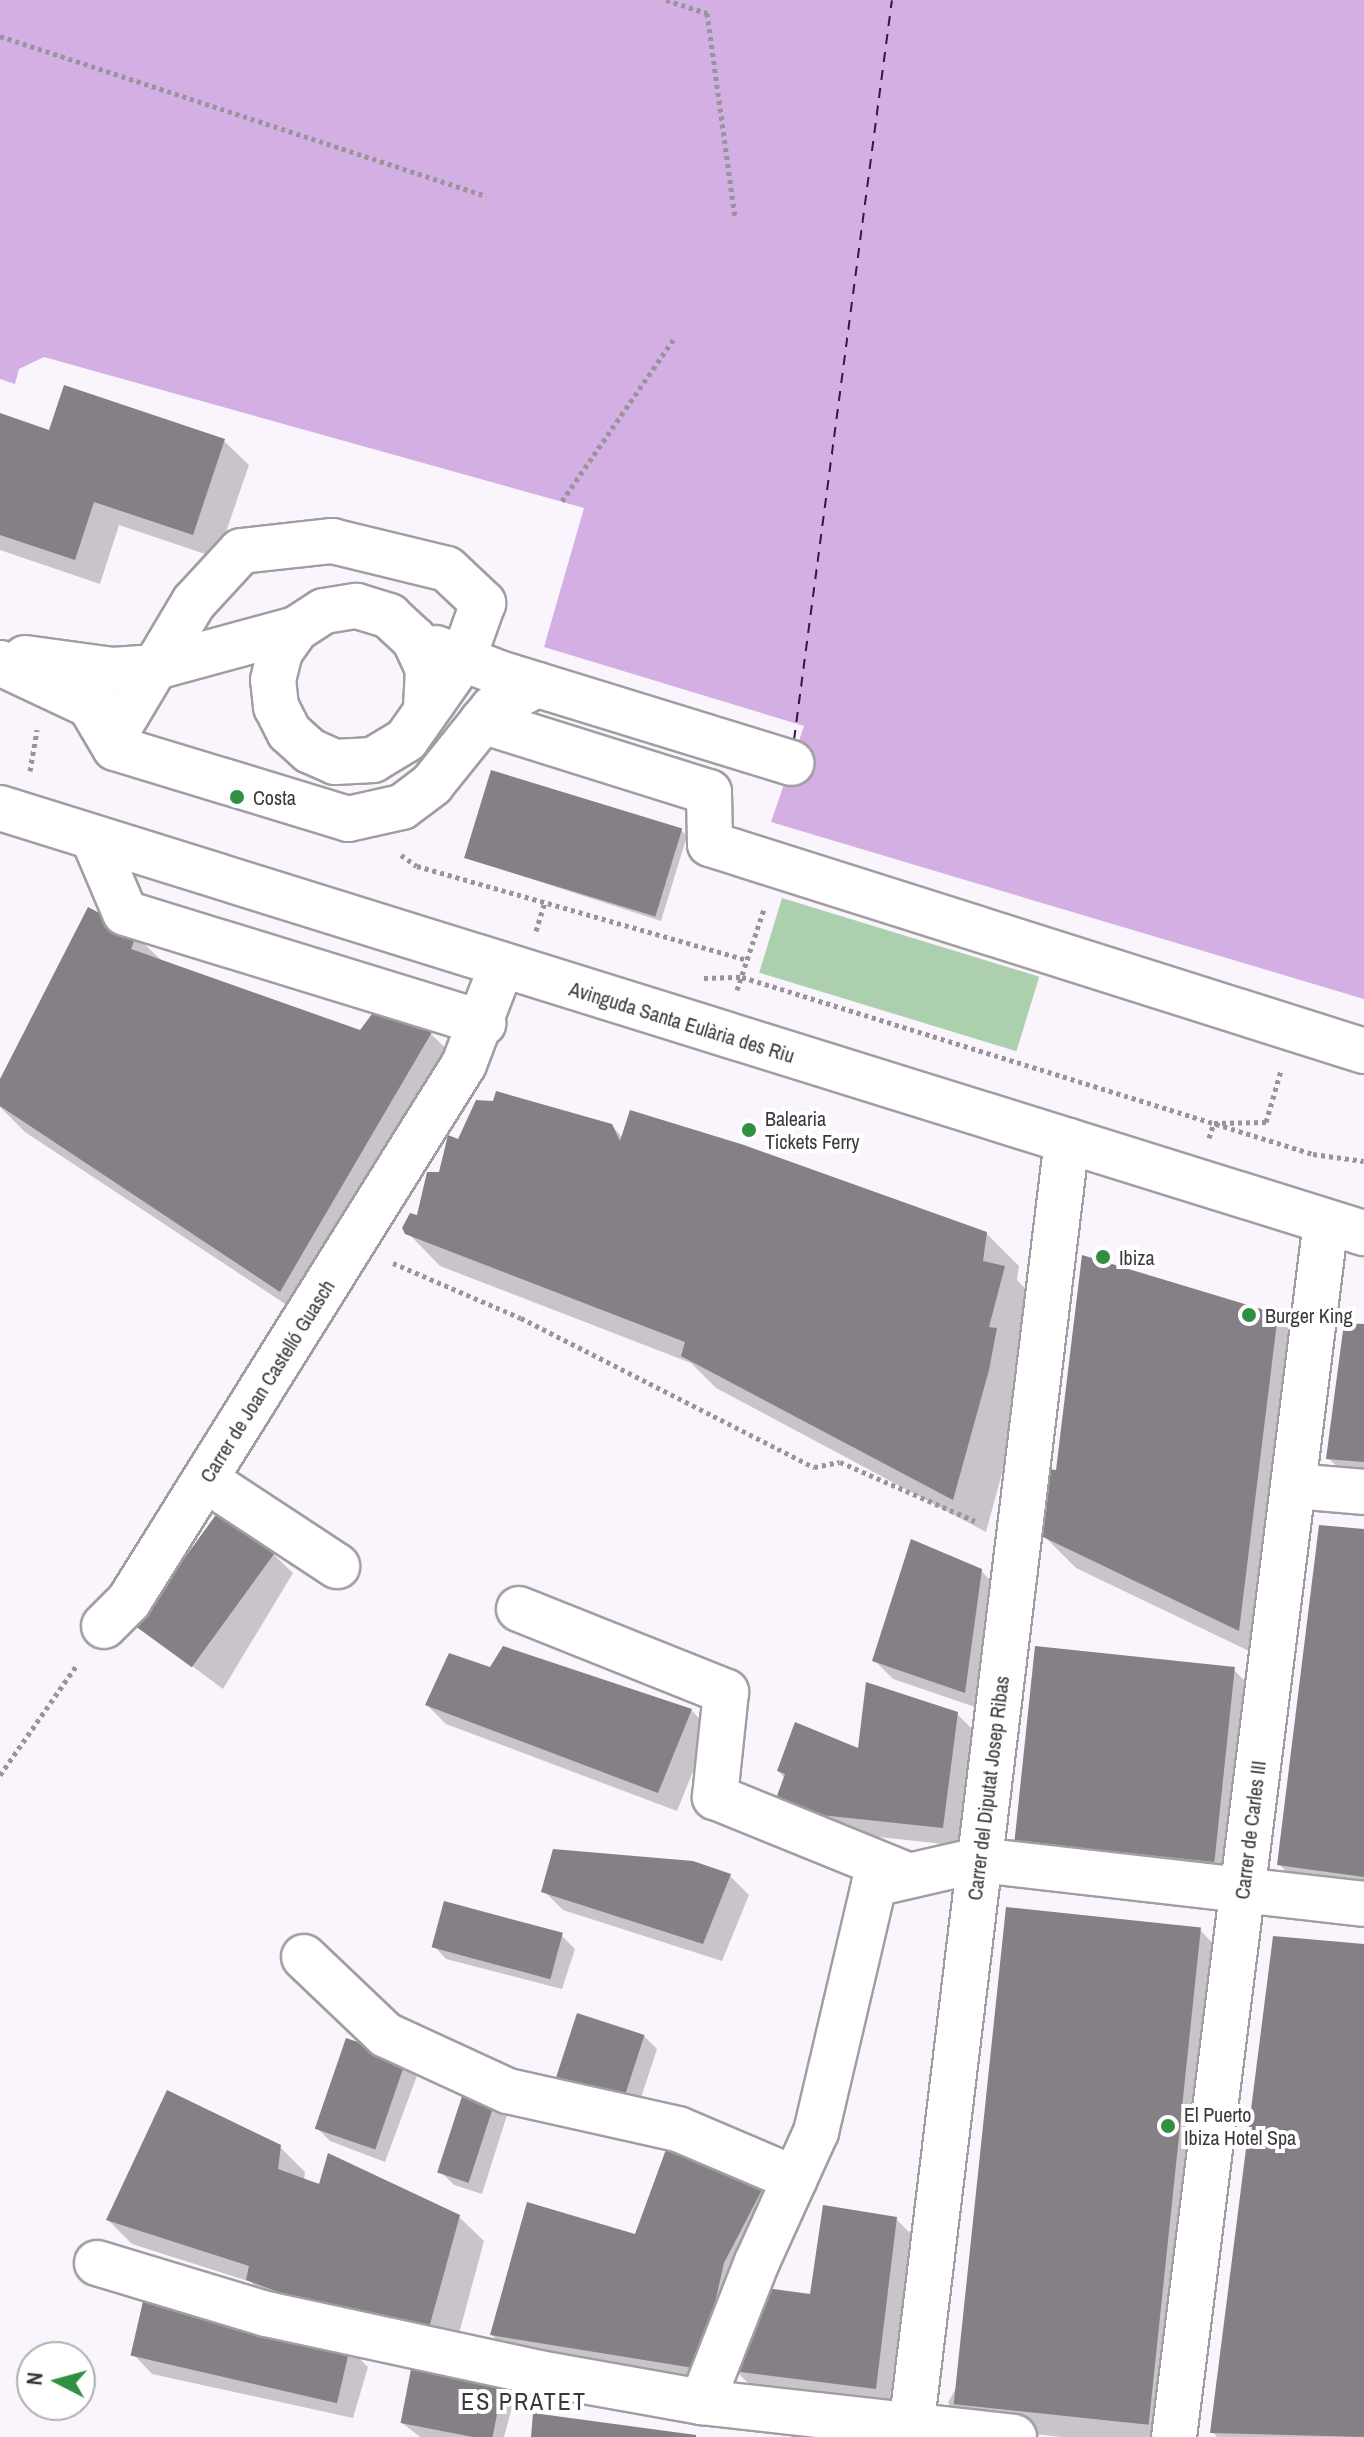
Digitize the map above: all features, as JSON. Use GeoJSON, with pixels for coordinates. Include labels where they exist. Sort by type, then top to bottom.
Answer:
{"type":"FeatureCollection","features":[{"type":"Feature","properties":{"kind":"street"},"geometry":{"type":"LineString","coordinates":[[106,712],[156,667],[194,602],[241,551],[332,541],[447,569],[483,603],[463,659],[426,707],[406,740],[373,760],[335,762],[299,742],[276,707],[273,680],[280,652],[296,629]]}},
{"type":"Feature","properties":{"kind":"street"},"geometry":{"type":"LineString","coordinates":[[0,654],[113,670],[156,667],[296,629],[324,611],[357,606],[389,616],[414,639],[463,659],[537,685],[791,763]]}},
{"type":"Feature","properties":{"kind":"street"},"geometry":{"type":"LineString","coordinates":[[414,639],[428,669],[426,707]]}},
{"type":"Feature","properties":{"kind":"street"},"geometry":{"type":"LineString","coordinates":[[0,663],[106,712],[318,777],[335,762]]}},
{"type":"Feature","properties":{"kind":"street"},"geometry":{"type":"LineString","coordinates":[[106,712],[115,748],[348,819],[402,807],[432,784],[493,708],[537,685]]}},
{"type":"Feature","properties":{"kind":"street"},"geometry":{"type":"LineString","coordinates":[[482,721],[709,792],[710,844],[1364,1051]]}},
{"type":"Feature","properties":{"kind":"street","name":"Avinguda Santa Eulària des Riu"},"geometry":{"type":"LineString","coordinates":[[11,812],[1345,1228]]}},
{"type":"Feature","properties":{"kind":"street"},"geometry":{"type":"LineString","coordinates":[[94,840],[125,913],[483,1023]]}},
{"type":"Feature","properties":{"kind":"street","name":"Carrer de Joan Castelló Guasch"},"geometry":{"type":"LineString","coordinates":[[104,1626],[129,1601],[464,1064],[483,1023],[501,967]]}},
{"type":"Feature","properties":{"kind":"street","name":"Carrer del Diputat Josep Ribas"},"geometry":{"type":"LineString","coordinates":[[910,2430],[1067,1140]]}},
{"type":"Feature","properties":{"kind":"street","name":"Carrer de Carles III"},"geometry":{"type":"LineString","coordinates":[[1174,2437],[1242,1890],[1261,1600],[1293,1486],[1345,1228]]}},
{"type":"Feature","properties":{"kind":"street"},"geometry":{"type":"LineString","coordinates":[[206,1480],[337,1566]]}},
{"type":"Feature","properties":{"kind":"street"},"geometry":{"type":"LineString","coordinates":[[1293,1486],[1364,1492]]}},
{"type":"Feature","properties":{"kind":"street"},"geometry":{"type":"LineString","coordinates":[[519,1609],[726,1692],[715,1797],[907,1875]]}},
{"type":"Feature","properties":{"kind":"street"},"geometry":{"type":"LineString","coordinates":[[702,2402],[816,2132],[874,1884],[979,1860],[1364,1904]]}},
{"type":"Feature","properties":{"kind":"street"},"geometry":{"type":"LineString","coordinates":[[304,1957],[386,2035],[495,2085],[678,2129],[795,2179]]}},
{"type":"Feature","properties":{"kind":"street"},"geometry":{"type":"LineString","coordinates":[[97,2263],[361,2336],[702,2402],[910,2430],[1014,2437]]}},
{"type":"Feature","properties":{"kind":"path"},"geometry":{"type":"LineString","coordinates":[[666,0],[707,13],[735,217]]}},
{"type":"Feature","properties":{"kind":"path"},"geometry":{"type":"LineString","coordinates":[[0,36],[486,196]]}},
{"type":"Feature","properties":{"kind":"path"},"geometry":{"type":"LineString","coordinates":[[562,501],[673,340]]}},
{"type":"Feature","properties":{"kind":"path"},"geometry":{"type":"LineString","coordinates":[[11,812],[46,682]]}},
{"type":"Feature","properties":{"kind":"path"},"geometry":{"type":"LineString","coordinates":[[348,819],[417,866],[747,960]]}},
{"type":"Feature","properties":{"kind":"path"},"geometry":{"type":"LineString","coordinates":[[723,1035],[777,866]]}},
{"type":"Feature","properties":{"kind":"path"},"geometry":{"type":"LineString","coordinates":[[867,1016],[1313,1154],[1364,1161]]}},
{"type":"Feature","properties":{"kind":"path"},"geometry":{"type":"LineString","coordinates":[[1214,1123],[1266,1122],[1294,1028]]}},
{"type":"Feature","properties":{"kind":"path"},"geometry":{"type":"LineString","coordinates":[[1197,1181],[1214,1123]]}},
{"type":"Feature","properties":{"kind":"path"},"geometry":{"type":"LineString","coordinates":[[377,1256],[521,1318],[814,1467],[840,1462],[1018,1540]]}},
{"type":"Feature","properties":{"kind":"path"},"geometry":{"type":"LineString","coordinates":[[0,1775],[104,1626]]}},
{"type":"Feature","properties":{"kind":"green space"},"geometry":{"type":"Polygon","coordinates":[[[782,898],[1039,977],[1016,1051],[759,973],[782,898]]]}},
{"type":"Feature","properties":{"kind":"shaded area"},"geometry":{"type":"Polygon","coordinates":[[[0,0],[1364,0],[1364,999],[771,822],[804,726],[544,647],[584,508],[44,357],[19,369],[15,384],[0,379],[0,0]]]}},
{"type":"Feature","properties":{"kind":"building"},"geometry":{"type":"Polygon","coordinates":[[[64,385],[225,439],[193,535],[94,502],[75,560],[0,535],[0,413],[49,430],[64,385]]]}},
{"type":"Feature","properties":{"kind":"building"},"geometry":{"type":"Polygon","coordinates":[[[491,770],[682,828],[655,916],[464,858],[491,770]]]}},
{"type":"Feature","properties":{"kind":"building"},"geometry":{"type":"Polygon","coordinates":[[[88,907],[137,933],[131,949],[360,1030],[381,1002],[432,1032],[280,1292],[0,1106],[0,1079],[88,907]]]}},
{"type":"Feature","properties":{"kind":"building"},"geometry":{"type":"Polygon","coordinates":[[[496,1091],[612,1124],[620,1141],[630,1110],[744,1145],[987,1232],[983,1261],[1005,1266],[989,1327],[997,1328],[989,1370],[953,1500],[681,1356],[685,1342],[405,1234],[402,1228],[410,1213],[417,1215],[427,1172],[439,1172],[448,1135],[458,1139],[476,1100],[493,1101],[496,1091]]]}},
{"type":"Feature","properties":{"kind":"building"},"geometry":{"type":"Polygon","coordinates":[[[1082,1255],[1278,1314],[1239,1631],[1041,1536],[1049,1469],[1056,1470],[1082,1255]]]}},
{"type":"Feature","properties":{"kind":"building"},"geometry":{"type":"Polygon","coordinates":[[[1344,1323],[1364,1324],[1364,1462],[1326,1459],[1344,1323]]]}},
{"type":"Feature","properties":{"kind":"building"},"geometry":{"type":"Polygon","coordinates":[[[218,1512],[275,1553],[192,1667],[135,1626],[218,1512]]]}},
{"type":"Feature","properties":{"kind":"building"},"geometry":{"type":"Polygon","coordinates":[[[1319,1525],[1364,1529],[1364,1877],[1277,1865],[1319,1525]]]}},
{"type":"Feature","properties":{"kind":"building"},"geometry":{"type":"Polygon","coordinates":[[[911,1539],[982,1569],[965,1693],[872,1661],[911,1539]]]}},
{"type":"Feature","properties":{"kind":"building"},"geometry":{"type":"Polygon","coordinates":[[[503,1646],[692,1709],[658,1793],[425,1705],[449,1653],[490,1667],[503,1646]]]}},
{"type":"Feature","properties":{"kind":"building"},"geometry":{"type":"Polygon","coordinates":[[[1035,1646],[1235,1667],[1214,1862],[1015,1841],[1035,1646]]]}},
{"type":"Feature","properties":{"kind":"building"},"geometry":{"type":"Polygon","coordinates":[[[866,1682],[958,1712],[943,1828],[802,1813],[774,1804],[785,1774],[777,1771],[795,1722],[858,1748],[866,1682]]]}},
{"type":"Feature","properties":{"kind":"building"},"geometry":{"type":"Polygon","coordinates":[[[553,1849],[693,1861],[731,1874],[703,1944],[541,1892],[553,1849]]]}},
{"type":"Feature","properties":{"kind":"building"},"geometry":{"type":"Polygon","coordinates":[[[444,1901],[563,1933],[550,1979],[432,1947],[444,1901]]]}},
{"type":"Feature","properties":{"kind":"building"},"geometry":{"type":"Polygon","coordinates":[[[1006,1907],[1201,1927],[1149,2425],[954,2404],[1006,1907]]]}},
{"type":"Feature","properties":{"kind":"building"},"geometry":{"type":"Polygon","coordinates":[[[1273,1936],[1364,1944],[1364,2437],[1210,2433],[1273,1936]]]}},
{"type":"Feature","properties":{"kind":"building"},"geometry":{"type":"Polygon","coordinates":[[[577,2013],[645,2035],[624,2099],[556,2077],[577,2013]]]}},
{"type":"Feature","properties":{"kind":"building"},"geometry":{"type":"Polygon","coordinates":[[[346,2038],[407,2059],[375,2150],[315,2129],[346,2038]]]}},
{"type":"Feature","properties":{"kind":"building"},"geometry":{"type":"Polygon","coordinates":[[[465,2087],[496,2097],[469,2183],[437,2173],[465,2087]]]}},
{"type":"Feature","properties":{"kind":"building"},"geometry":{"type":"Polygon","coordinates":[[[167,2090],[281,2145],[278,2169],[319,2184],[328,2153],[460,2215],[429,2328],[332,2312],[246,2280],[249,2266],[106,2220],[167,2090]]]}},
{"type":"Feature","properties":{"kind":"building"},"geometry":{"type":"Polygon","coordinates":[[[668,2144],[764,2186],[724,2263],[700,2369],[490,2335],[527,2202],[635,2234],[668,2144]]]}},
{"type":"Feature","properties":{"kind":"building"},"geometry":{"type":"Polygon","coordinates":[[[823,2205],[897,2217],[876,2389],[733,2371],[766,2288],[810,2294],[823,2205]]]}},
{"type":"Feature","properties":{"kind":"building"},"geometry":{"type":"Polygon","coordinates":[[[144,2297],[351,2345],[337,2403],[131,2355],[144,2297]]]}},
{"type":"Feature","properties":{"kind":"building"},"geometry":{"type":"Polygon","coordinates":[[[412,2364],[503,2382],[493,2437],[473,2437],[401,2423],[412,2364]]]}},
{"type":"Feature","properties":{"kind":"building"},"geometry":{"type":"Polygon","coordinates":[[[533,2413],[696,2435],[696,2437],[531,2437],[533,2413]]]}},
{"type":"Feature","properties":{"kind":"ferry route"},"geometry":{"type":"LineString","coordinates":[[794,740],[892,0]]}},
{"type":"Feature","properties":{"kind":"place","name":"Costa"},"geometry":{"type":"Point","coordinates":[237,797]}},
{"type":"Feature","properties":{"kind":"place","name":"Balearia Tickets Ferry"},"geometry":{"type":"Point","coordinates":[749,1130]}},
{"type":"Feature","properties":{"kind":"place","name":"Ibiza"},"geometry":{"type":"Point","coordinates":[1103,1257]}},
{"type":"Feature","properties":{"kind":"place","name":"Burger King"},"geometry":{"type":"Point","coordinates":[1249,1315]}},
{"type":"Feature","properties":{"kind":"place","name":"El Puerto Ibiza Hotel Spa"},"geometry":{"type":"Point","coordinates":[1168,2126]}},
{"type":"Feature","properties":{"kind":"district","name":"ES PRATET"},"geometry":{"type":"Point","coordinates":[524,2402]}}]}
